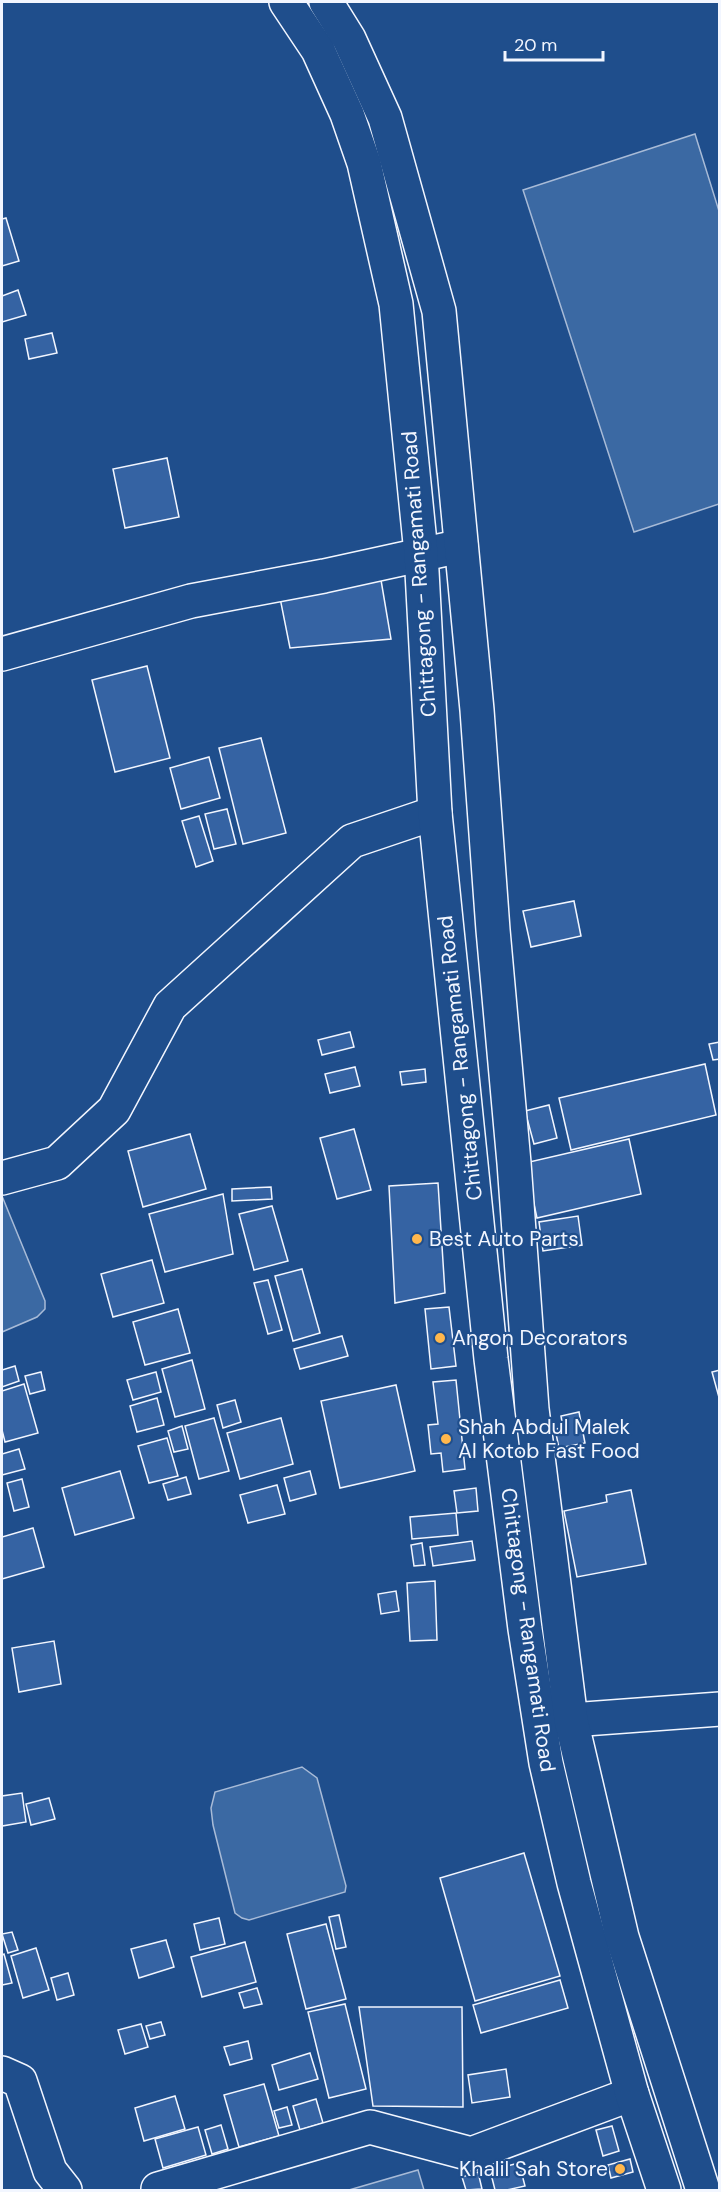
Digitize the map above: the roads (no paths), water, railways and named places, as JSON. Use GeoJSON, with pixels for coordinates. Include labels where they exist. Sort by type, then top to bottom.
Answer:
{"type":"FeatureCollection","features":[{"type":"Feature","properties":{"kind":"main road","name":"Chittagong - Rangamati Road"},"geometry":{"type":"LineString","coordinates":[[286,2],[318,50],[346,114],[364,163],[396,304],[422,553],[435,813],[491,1359],[525,1629],[546,1763],[574,1883],[632,2094],[664,2190]]}},
{"type":"Feature","properties":{"kind":"main road","name":"Chittagong - Rangamati Road"},"geometry":{"type":"LineString","coordinates":[[326,2],[353,49],[385,118],[439,311],[477,711],[532,1409],[571,1720],[622,1937],[703,2190]]}},
{"type":"Feature","properties":{"kind":"main road"},"geometry":{"type":"LineString","coordinates":[[364,163],[397,155]]}},
{"type":"Feature","properties":{"kind":"main road"},"geometry":{"type":"LineString","coordinates":[[2,654],[191,601],[324,576],[461,546]]}},
{"type":"Feature","properties":{"kind":"main road"},"geometry":{"type":"LineString","coordinates":[[2,1178],[57,1163],[114,1110],[170,1006],[352,841],[435,813]]}},
{"type":"Feature","properties":{"kind":"main road"},"geometry":{"type":"LineString","coordinates":[[571,1720],[720,1709]]}},
{"type":"Feature","properties":{"kind":"main road"},"geometry":{"type":"LineString","coordinates":[[2,2073],[20,2081],[50,2171],[65,2190]]}},
{"type":"Feature","properties":{"kind":"main road"},"geometry":{"type":"LineString","coordinates":[[154,2190],[370,2127],[471,2154],[632,2094]]}},
{"type":"Feature","properties":{"kind":"water"},"geometry":{"type":"Polygon","coordinates":[[[695,134],[719,211],[719,504],[634,532],[523,190],[695,134]]]}},
{"type":"Feature","properties":{"kind":"water"},"geometry":{"type":"Polygon","coordinates":[[[2,1196],[45,1301],[45,1309],[37,1317],[2,1332],[2,1196]]]}},
{"type":"Feature","properties":{"kind":"water"},"geometry":{"type":"Polygon","coordinates":[[[302,1767],[317,1778],[346,1886],[345,1892],[249,1920],[242,1918],[235,1913],[213,1825],[211,1808],[215,1792],[302,1767]]]}},
{"type":"Feature","properties":{"kind":"water"},"geometry":{"type":"Polygon","coordinates":[[[418,2170],[424,2190],[349,2190],[418,2170]]]}},
{"type":"Feature","properties":{"kind":"place","name":"Best Auto Parts"},"geometry":{"type":"Point","coordinates":[417,1239]}},
{"type":"Feature","properties":{"kind":"place","name":"Angon Decorators"},"geometry":{"type":"Point","coordinates":[440,1338]}},
{"type":"Feature","properties":{"kind":"place","name":"Shah Abdul Malek Al Kotob Fast Food"},"geometry":{"type":"Point","coordinates":[446,1439]}},
{"type":"Feature","properties":{"kind":"place","name":"Khalil Sah Store"},"geometry":{"type":"Point","coordinates":[620,2169]}}]}
